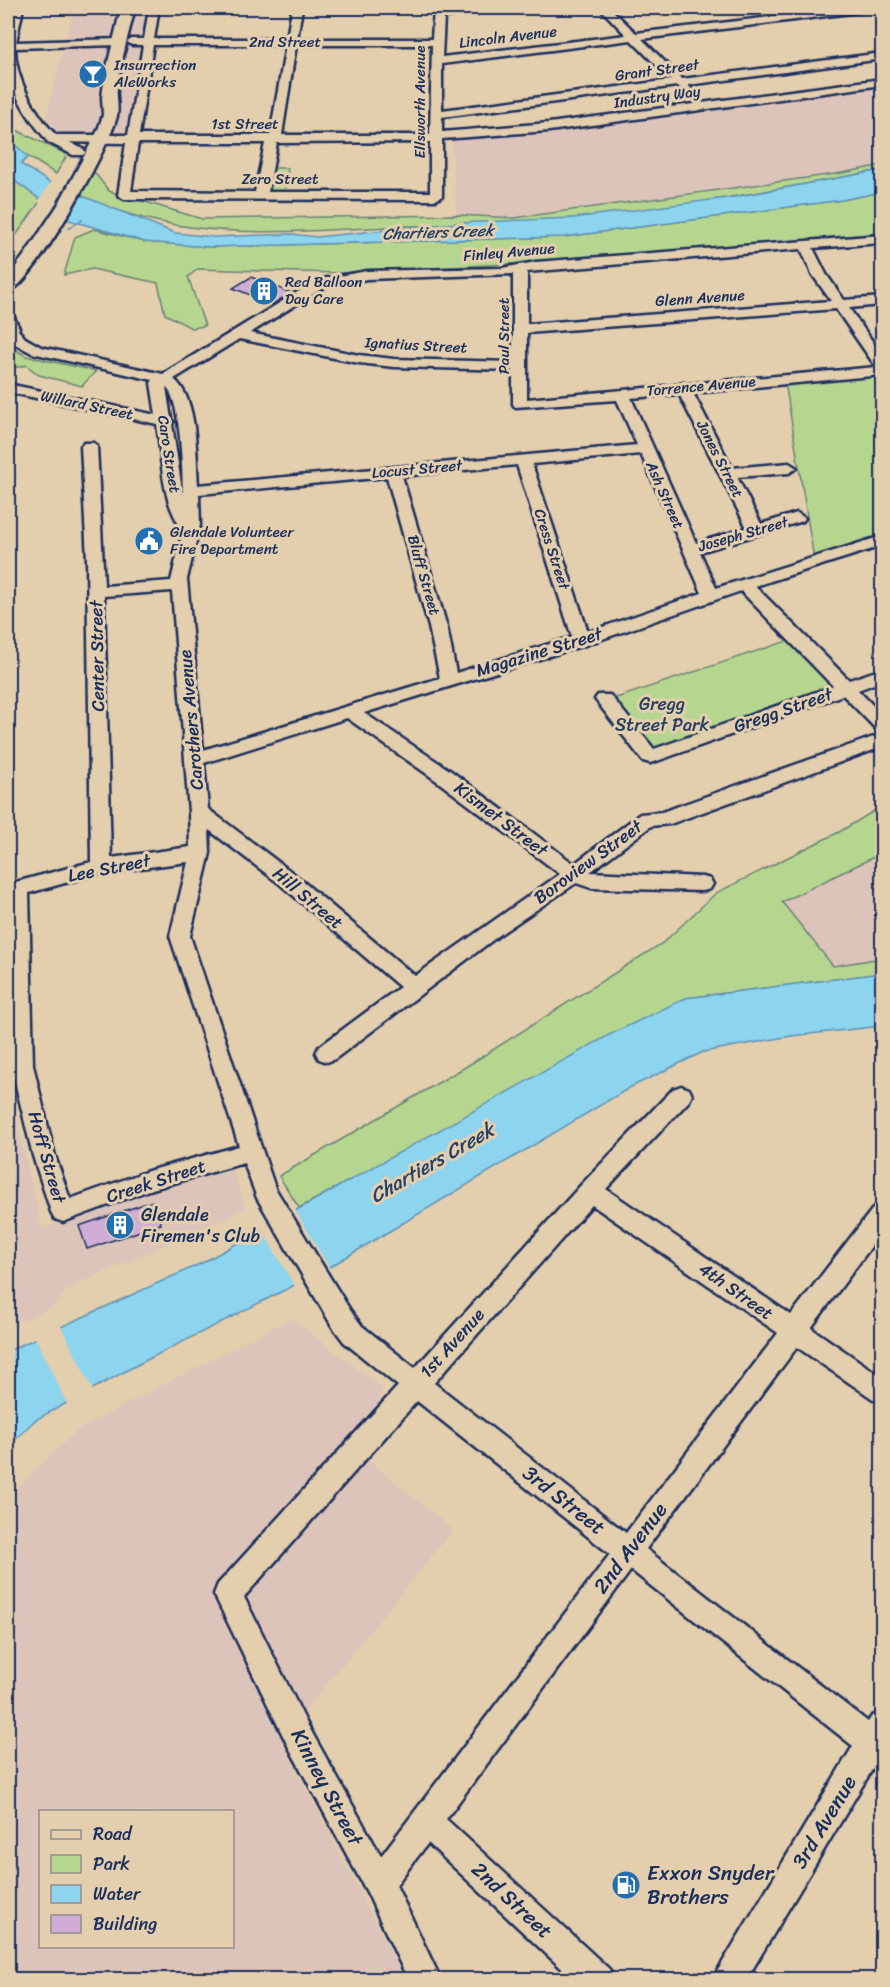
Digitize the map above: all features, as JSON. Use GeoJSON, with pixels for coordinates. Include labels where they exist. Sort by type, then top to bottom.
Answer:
{"type":"FeatureCollection","features":[{"type":"Feature","properties":{"kind":"main road"},"geometry":{"type":"LineString","coordinates":[[9,288],[83,153],[110,114],[109,99],[126,42],[128,8]]}},
{"type":"Feature","properties":{"kind":"main road"},"geometry":{"type":"LineString","coordinates":[[53,139],[83,153]]}},
{"type":"Feature","properties":{"kind":"main road"},"geometry":{"type":"LineString","coordinates":[[8,264],[35,238]]}},
{"type":"Feature","properties":{"kind":"street"},"geometry":{"type":"LineString","coordinates":[[18,8],[8,45],[8,60],[19,90],[53,139]]}},
{"type":"Feature","properties":{"kind":"street"},"geometry":{"type":"LineString","coordinates":[[132,139],[154,8]]}},
{"type":"Feature","properties":{"kind":"street"},"geometry":{"type":"LineString","coordinates":[[261,195],[293,42],[297,8]]}},
{"type":"Feature","properties":{"kind":"street"},"geometry":{"type":"LineString","coordinates":[[439,11],[494,8]]}},
{"type":"Feature","properties":{"kind":"street"},"geometry":{"type":"LineString","coordinates":[[605,8],[702,106]]}},
{"type":"Feature","properties":{"kind":"street","name":"Lincoln Avenue"},"geometry":{"type":"LineString","coordinates":[[438,61],[867,8]]}},
{"type":"Feature","properties":{"kind":"street","name":"Ellsworth Avenue"},"geometry":{"type":"LineString","coordinates":[[436,196],[439,11]]}},
{"type":"Feature","properties":{"kind":"street","name":"2nd Street"},"geometry":{"type":"LineString","coordinates":[[8,45],[126,42],[437,42]]}},
{"type":"Feature","properties":{"kind":"street","name":"Grant Street"},"geometry":{"type":"LineString","coordinates":[[436,114],[882,56]]}},
{"type":"Feature","properties":{"kind":"street","name":"Industry Way"},"geometry":{"type":"LineString","coordinates":[[436,138],[444,135],[549,128],[882,82]]}},
{"type":"Feature","properties":{"kind":"street","name":"1st Street"},"geometry":{"type":"LineString","coordinates":[[83,153],[132,139],[436,138]]}},
{"type":"Feature","properties":{"kind":"street","name":"Zero Street"},"geometry":{"type":"LineString","coordinates":[[132,139],[123,195],[436,196]]}},
{"type":"Feature","properties":{"kind":"street","name":"Finley Avenue"},"geometry":{"type":"LineString","coordinates":[[165,379],[322,283],[336,279],[367,275],[502,272],[882,239]]}},
{"type":"Feature","properties":{"kind":"street"},"geometry":{"type":"LineString","coordinates":[[805,245],[819,274],[882,365]]}},
{"type":"Feature","properties":{"kind":"street","name":"Paul Street"},"geometry":{"type":"LineString","coordinates":[[520,269],[520,404]]}},
{"type":"Feature","properties":{"kind":"street","name":"Glenn Avenue"},"geometry":{"type":"LineString","coordinates":[[519,329],[882,301]]}},
{"type":"Feature","properties":{"kind":"street"},"geometry":{"type":"LineString","coordinates":[[8,325],[20,341],[37,350],[165,379]]}},
{"type":"Feature","properties":{"kind":"street","name":"Ignatius Street"},"geometry":{"type":"LineString","coordinates":[[239,335],[371,361],[521,366]]}},
{"type":"Feature","properties":{"kind":"street","name":"Torrence Avenue"},"geometry":{"type":"LineString","coordinates":[[520,404],[683,387],[882,371]]}},
{"type":"Feature","properties":{"kind":"street","name":"Caro Street"},"geometry":{"type":"LineString","coordinates":[[165,379],[158,383],[157,387],[165,422],[175,495],[179,509],[191,531]]}},
{"type":"Feature","properties":{"kind":"street","name":"Carothers Avenue"},"geometry":{"type":"LineString","coordinates":[[165,379],[177,389],[185,417],[191,490],[191,531],[180,585],[199,812],[200,854],[180,936],[250,1152],[265,1191],[280,1219]]}},
{"type":"Feature","properties":{"kind":"street","name":"Jones Street"},"geometry":{"type":"LineString","coordinates":[[683,387],[757,531]]}},
{"type":"Feature","properties":{"kind":"street","name":"Willard Street"},"geometry":{"type":"LineString","coordinates":[[8,388],[165,422]]}},
{"type":"Feature","properties":{"kind":"street","name":"Ash Street"},"geometry":{"type":"LineString","coordinates":[[621,393],[711,595]]}},
{"type":"Feature","properties":{"kind":"street","name":"Center Street"},"geometry":{"type":"LineString","coordinates":[[89,446],[95,592],[101,866]]}},
{"type":"Feature","properties":{"kind":"street","name":"Locust Street"},"geometry":{"type":"LineString","coordinates":[[191,490],[644,449]]}},
{"type":"Feature","properties":{"kind":"street","name":"Cress Street"},"geometry":{"type":"LineString","coordinates":[[523,459],[582,640]]}},
{"type":"Feature","properties":{"kind":"street"},"geometry":{"type":"LineString","coordinates":[[726,473],[789,468]]}},
{"type":"Feature","properties":{"kind":"street","name":"Bluff Street"},"geometry":{"type":"LineString","coordinates":[[393,471],[438,627],[449,680]]}},
{"type":"Feature","properties":{"kind":"street","name":"Joseph Street"},"geometry":{"type":"LineString","coordinates":[[689,550],[797,518]]}},
{"type":"Feature","properties":{"kind":"street","name":"Magazine Street"},"geometry":{"type":"LineString","coordinates":[[195,759],[582,640],[744,584],[882,541]]}},
{"type":"Feature","properties":{"kind":"street"},"geometry":{"type":"LineString","coordinates":[[744,584],[882,724]]}},
{"type":"Feature","properties":{"kind":"street"},"geometry":{"type":"LineString","coordinates":[[95,592],[180,585]]}},
{"type":"Feature","properties":{"kind":"street","name":"Gregg Street"},"geometry":{"type":"LineString","coordinates":[[604,699],[650,757],[882,675]]}},
{"type":"Feature","properties":{"kind":"street","name":"Kismet Street"},"geometry":{"type":"LineString","coordinates":[[350,712],[444,776],[574,874],[591,881],[703,884]]}},
{"type":"Feature","properties":{"kind":"street","name":"Boroview Street"},"geometry":{"type":"LineString","coordinates":[[327,1053],[495,927],[574,874],[647,819],[663,819],[882,740]]}},
{"type":"Feature","properties":{"kind":"street","name":"Hill Street"},"geometry":{"type":"LineString","coordinates":[[199,812],[287,879],[414,987]]}},
{"type":"Feature","properties":{"kind":"street","name":"Lee Street"},"geometry":{"type":"LineString","coordinates":[[19,888],[101,866],[200,854]]}},
{"type":"Feature","properties":{"kind":"street","name":"Hoff Street"},"geometry":{"type":"LineString","coordinates":[[19,888],[22,1065],[44,1156],[63,1212]]}},
{"type":"Feature","properties":{"kind":"street","name":"1st Avenue"},"geometry":{"type":"LineString","coordinates":[[228,1594],[414,1384],[681,1095]]}},
{"type":"Feature","properties":{"kind":"street","name":"Creek Street"},"geometry":{"type":"LineString","coordinates":[[63,1212],[148,1181],[250,1152]]}},
{"type":"Feature","properties":{"kind":"street","name":"4th Street"},"geometry":{"type":"LineString","coordinates":[[590,1191],[882,1391]]}},
{"type":"Feature","properties":{"kind":"street","name":"2nd Avenue"},"geometry":{"type":"LineString","coordinates":[[379,1883],[882,1214]]}},
{"type":"Feature","properties":{"kind":"street","name":"3rd Street"},"geometry":{"type":"LineString","coordinates":[[280,1219],[353,1334],[628,1550],[879,1740]]}},
{"type":"Feature","properties":{"kind":"street","name":"Kinney Street"},"geometry":{"type":"LineString","coordinates":[[228,1594],[296,1732],[379,1883],[425,1980]]}},
{"type":"Feature","properties":{"kind":"street","name":"3rd Avenue"},"geometry":{"type":"LineString","coordinates":[[728,1980],[879,1740]]}},
{"type":"Feature","properties":{"kind":"street","name":"2nd Street"},"geometry":{"type":"LineString","coordinates":[[426,1821],[598,1980]]}},
{"type":"Feature","properties":{"kind":"shaded area"},"geometry":{"type":"Polygon","coordinates":[[[74,8],[140,8],[145,22],[132,136],[59,135],[46,117],[74,8]]]}},
{"type":"Feature","properties":{"kind":"shaded area"},"geometry":{"type":"Polygon","coordinates":[[[882,87],[882,169],[573,218],[457,223],[451,138],[536,131],[882,87]]]}},
{"type":"Feature","properties":{"kind":"shaded area"},"geometry":{"type":"Polygon","coordinates":[[[882,853],[882,958],[834,966],[781,902],[882,853]]]}},
{"type":"Feature","properties":{"kind":"shaded area"},"geometry":{"type":"Polygon","coordinates":[[[8,875],[10,1072],[21,1139],[42,1229],[230,1163],[246,1208],[65,1290],[57,1304],[25,1320],[14,1319],[8,1323],[8,875]]]}},
{"type":"Feature","properties":{"kind":"shaded area"},"geometry":{"type":"Polygon","coordinates":[[[291,1318],[382,1388],[369,1461],[453,1530],[281,1740],[405,1979],[8,1980],[8,1497],[77,1430],[291,1318]]]}},
{"type":"Feature","properties":{"kind":"green space"},"geometry":{"type":"Polygon","coordinates":[[[8,126],[64,153],[66,157],[56,174],[8,144],[8,126]]]}},
{"type":"Feature","properties":{"kind":"green space"},"geometry":{"type":"Polygon","coordinates":[[[882,165],[882,170],[728,197],[612,214],[526,222],[319,231],[250,232],[182,226],[149,220],[116,210],[79,194],[94,172],[109,191],[202,219],[457,215],[514,218],[842,173],[882,165]]]}},
{"type":"Feature","properties":{"kind":"green space"},"geometry":{"type":"Polygon","coordinates":[[[271,168],[288,168],[285,192],[268,193],[271,168]]]}},
{"type":"Feature","properties":{"kind":"green space"},"geometry":{"type":"Polygon","coordinates":[[[8,176],[41,200],[8,247],[8,176]]]}},
{"type":"Feature","properties":{"kind":"green space"},"geometry":{"type":"Polygon","coordinates":[[[882,192],[882,233],[528,263],[336,273],[198,269],[188,277],[205,326],[191,328],[165,314],[158,283],[92,269],[64,275],[75,237],[94,229],[145,242],[209,247],[564,237],[842,200],[882,192]]]}},
{"type":"Feature","properties":{"kind":"green space"},"geometry":{"type":"Polygon","coordinates":[[[8,345],[26,356],[96,371],[82,386],[39,375],[26,365],[10,369],[8,374],[8,345]]]}},
{"type":"Feature","properties":{"kind":"green space"},"geometry":{"type":"Polygon","coordinates":[[[882,374],[882,538],[814,559],[785,382],[882,374]]]}},
{"type":"Feature","properties":{"kind":"green space","name":"Gregg Street Park"},"geometry":{"type":"Polygon","coordinates":[[[793,639],[839,686],[650,751],[610,700],[793,639]]]}},
{"type":"Feature","properties":{"kind":"green space"},"geometry":{"type":"Polygon","coordinates":[[[882,806],[882,853],[782,902],[833,966],[882,958],[882,973],[686,998],[299,1208],[279,1176],[467,1066],[664,942],[716,893],[841,831],[882,806]]]}},
{"type":"Feature","properties":{"kind":"water","name":"Chartiers Creek"},"geometry":{"type":"Polygon","coordinates":[[[8,138],[28,157],[21,164],[50,183],[175,233],[214,237],[292,234],[316,237],[457,223],[573,218],[734,197],[882,170],[882,192],[842,200],[564,237],[209,247],[145,242],[69,220],[8,176],[8,138]]]}},
{"type":"Feature","properties":{"kind":"water","name":"Chartiers Creek"},"geometry":{"type":"Polygon","coordinates":[[[882,973],[882,1026],[791,1036],[703,1052],[629,1088],[328,1268],[135,1366],[35,1420],[8,1447],[8,1351],[202,1263],[609,1035],[686,998],[882,973]]]}},
{"type":"Feature","properties":{"kind":"pier"},"geometry":{"type":"Polygon","coordinates":[[[51,181],[79,191],[62,220],[38,202],[51,181]]]}},
{"type":"Feature","properties":{"kind":"pier"},"geometry":{"type":"Polygon","coordinates":[[[294,1208],[331,1270],[296,1288],[260,1227],[294,1208]]]}},
{"type":"Feature","properties":{"kind":"pier"},"geometry":{"type":"Polygon","coordinates":[[[60,1324],[94,1392],[68,1406],[34,1335],[60,1324]]]}},
{"type":"Feature","properties":{"kind":"building","name":"Red Balloon Day Care"},"geometry":{"type":"Polygon","coordinates":[[[251,277],[291,293],[273,304],[233,288],[251,277]]]}},
{"type":"Feature","properties":{"kind":"building","name":"Glendale Firemen's Club"},"geometry":{"type":"Polygon","coordinates":[[[153,1201],[161,1224],[87,1249],[79,1226],[153,1201]]]}},
{"type":"Feature","properties":{"kind":"waterway"},"geometry":{"type":"LineString","coordinates":[[69,228],[82,220]]}},
{"type":"Feature","properties":{"kind":"place","name":"Insurrection AleWorks"},"geometry":{"type":"Point","coordinates":[93,74]}},
{"type":"Feature","properties":{"kind":"place","name":"Red Balloon Day Care"},"geometry":{"type":"Point","coordinates":[264,291]}},
{"type":"Feature","properties":{"kind":"place","name":"Glendale Volunteer Fire Department"},"geometry":{"type":"Point","coordinates":[149,541]}},
{"type":"Feature","properties":{"kind":"place","name":"Glendale Firemen's Club"},"geometry":{"type":"Point","coordinates":[120,1225]}},
{"type":"Feature","properties":{"kind":"place","name":"Exxon Snyder Brothers"},"geometry":{"type":"Point","coordinates":[626,1885]}}]}
